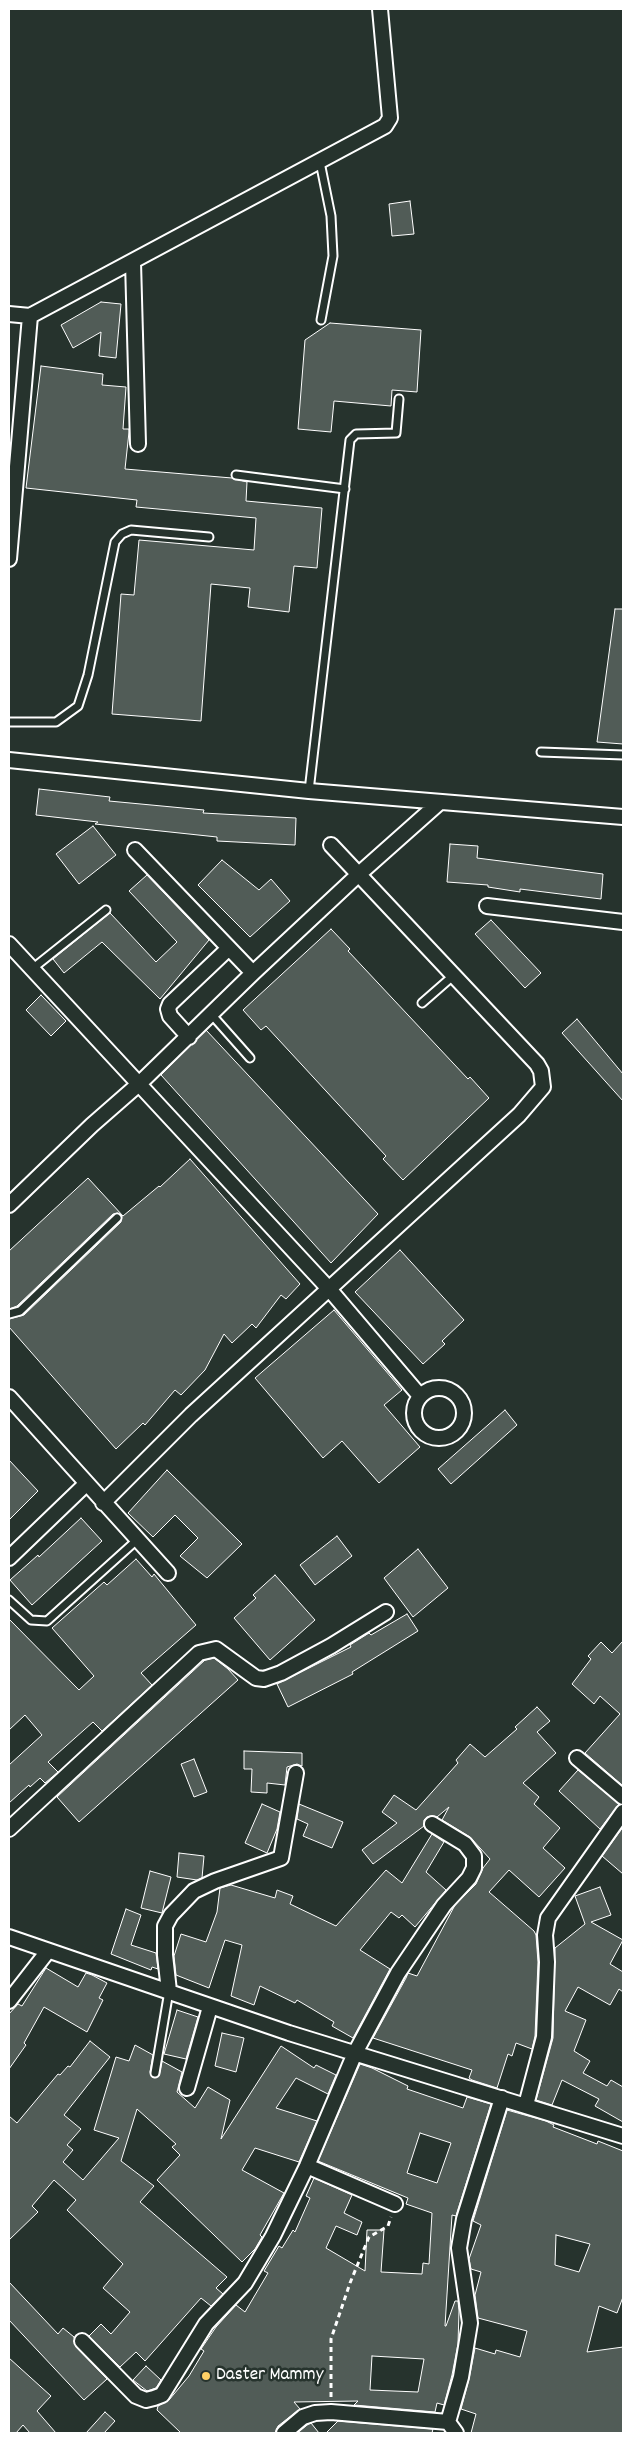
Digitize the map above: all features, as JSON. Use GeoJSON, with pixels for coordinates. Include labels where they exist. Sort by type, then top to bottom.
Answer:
{"type":"FeatureCollection","features":[{"type":"Feature","properties":{"kind":"street"},"geometry":{"type":"LineString","coordinates":[[9,314],[30,316],[320,162],[389,122],[380,9]]}},
{"type":"Feature","properties":{"kind":"street"},"geometry":{"type":"LineString","coordinates":[[133,262],[138,444]]}},
{"type":"Feature","properties":{"kind":"street"},"geometry":{"type":"LineString","coordinates":[[9,559],[30,316]]}},
{"type":"Feature","properties":{"kind":"street"},"geometry":{"type":"LineString","coordinates":[[9,760],[309,791],[623,817]]}},
{"type":"Feature","properties":{"kind":"street"},"geometry":{"type":"LineString","coordinates":[[9,1205],[92,1125],[140,1084],[253,973],[358,874],[440,802]]}},
{"type":"Feature","properties":{"kind":"street"},"geometry":{"type":"LineString","coordinates":[[103,1503],[191,1415],[330,1290],[519,1115],[543,1087],[541,1071],[537,1064],[330,845]]}},
{"type":"Feature","properties":{"kind":"street"},"geometry":{"type":"LineString","coordinates":[[135,850],[253,973]]}},
{"type":"Feature","properties":{"kind":"street"},"geometry":{"type":"LineString","coordinates":[[487,906],[623,922]]}},
{"type":"Feature","properties":{"kind":"street"},"geometry":{"type":"LineString","coordinates":[[9,944],[330,1290],[420,1396]]}},
{"type":"Feature","properties":{"kind":"street"},"geometry":{"type":"LineString","coordinates":[[189,1037],[170,1016],[168,1009],[170,1004],[229,948]]}},
{"type":"Feature","properties":{"kind":"street"},"geometry":{"type":"LineString","coordinates":[[9,1397],[168,1573]]}},
{"type":"Feature","properties":{"kind":"street"},"geometry":{"type":"LineString","coordinates":[[9,1558],[86,1484]]}},
{"type":"Feature","properties":{"kind":"street"},"geometry":{"type":"LineString","coordinates":[[9,1829],[199,1653],[216,1649],[256,1678],[264,1679],[281,1673],[331,1646],[386,1612]]}},
{"type":"Feature","properties":{"kind":"street"},"geometry":{"type":"LineString","coordinates":[[577,1758],[623,1797]]}},
{"type":"Feature","properties":{"kind":"street"},"geometry":{"type":"LineString","coordinates":[[169,1991],[164,1955],[165,1926],[170,1915],[194,1892],[201,1888],[215,1881],[282,1858],[296,1772]]}},
{"type":"Feature","properties":{"kind":"street"},"geometry":{"type":"LineString","coordinates":[[526,2105],[544,2037],[547,1962],[545,1935],[548,1918],[623,1812]]}},
{"type":"Feature","properties":{"kind":"street"},"geometry":{"type":"LineString","coordinates":[[82,2341],[136,2396],[146,2400],[162,2394],[206,2324],[244,2283],[273,2236],[307,2166],[355,2054],[398,1973],[444,1905],[469,1878],[474,1868],[474,1856],[466,1844],[432,1824]]}},
{"type":"Feature","properties":{"kind":"street"},"geometry":{"type":"LineString","coordinates":[[9,1937],[48,1952],[169,1991],[210,2007],[355,2054],[623,2136]]}},
{"type":"Feature","properties":{"kind":"street"},"geometry":{"type":"LineString","coordinates":[[9,2001],[48,1952]]}},
{"type":"Feature","properties":{"kind":"street"},"geometry":{"type":"LineString","coordinates":[[187,2088],[210,2007]]}},
{"type":"Feature","properties":{"kind":"street"},"geometry":{"type":"LineString","coordinates":[[284,2433],[303,2417],[315,2413],[331,2412],[452,2428],[470,2323],[459,2248],[464,2219],[502,2098]]}},
{"type":"Feature","properties":{"kind":"street"},"geometry":{"type":"LineString","coordinates":[[307,2166],[395,2204]]}},
{"type":"Feature","properties":{"kind":"lane"},"geometry":{"type":"LineString","coordinates":[[320,162],[331,216],[333,256],[321,320]]}},
{"type":"Feature","properties":{"kind":"lane"},"geometry":{"type":"LineString","coordinates":[[309,791],[351,437],[359,433],[396,433],[400,399]]}},
{"type":"Feature","properties":{"kind":"lane"},"geometry":{"type":"LineString","coordinates":[[236,475],[345,489]]}},
{"type":"Feature","properties":{"kind":"lane"},"geometry":{"type":"LineString","coordinates":[[9,722],[56,722],[78,706],[88,675],[115,542],[122,534],[131,530],[210,537]]}},
{"type":"Feature","properties":{"kind":"lane"},"geometry":{"type":"LineString","coordinates":[[541,752],[623,756]]}},
{"type":"Feature","properties":{"kind":"lane"},"geometry":{"type":"LineString","coordinates":[[32,969],[106,910]]}},
{"type":"Feature","properties":{"kind":"lane"},"geometry":{"type":"LineString","coordinates":[[422,1003],[454,975]]}},
{"type":"Feature","properties":{"kind":"lane"},"geometry":{"type":"LineString","coordinates":[[211,1014],[250,1058]]}},
{"type":"Feature","properties":{"kind":"lane"},"geometry":{"type":"LineString","coordinates":[[9,1314],[20,1311],[117,1218]]}},
{"type":"Feature","properties":{"kind":"lane"},"geometry":{"type":"LineString","coordinates":[[9,1600],[31,1620],[47,1621],[138,1539]]}},
{"type":"Feature","properties":{"kind":"lane"},"geometry":{"type":"LineString","coordinates":[[155,2073],[169,1991]]}},
{"type":"Feature","properties":{"kind":"path"},"geometry":{"type":"LineString","coordinates":[[331,2412],[331,2339],[350,2283],[369,2237],[388,2226],[395,2204]]}},
{"type":"Feature","properties":{"kind":"building"},"geometry":{"type":"Polygon","coordinates":[[[410,201],[414,234],[392,236],[389,204],[410,201]]]}},
{"type":"Feature","properties":{"kind":"building"},"geometry":{"type":"Polygon","coordinates":[[[101,302],[121,304],[116,358],[99,356],[101,332],[73,348],[61,325],[101,302]]]}},
{"type":"Feature","properties":{"kind":"building"},"geometry":{"type":"Polygon","coordinates":[[[330,323],[421,330],[417,392],[392,390],[391,406],[334,401],[331,432],[298,429],[305,340],[330,323]]]}},
{"type":"Feature","properties":{"kind":"building"},"geometry":{"type":"Polygon","coordinates":[[[41,366],[103,374],[102,385],[126,387],[123,429],[129,429],[129,432],[125,469],[232,478],[247,482],[246,501],[322,508],[317,568],[294,566],[289,612],[248,607],[250,588],[211,584],[201,721],[112,714],[121,594],[134,595],[139,540],[254,550],[256,518],[136,507],[137,500],[26,488],[41,366]]]}},
{"type":"Feature","properties":{"kind":"building"},"geometry":{"type":"Polygon","coordinates":[[[615,609],[623,609],[623,744],[597,742],[615,609]]]}},
{"type":"Feature","properties":{"kind":"building"},"geometry":{"type":"Polygon","coordinates":[[[39,789],[110,797],[109,801],[204,810],[203,813],[296,818],[295,845],[217,841],[217,837],[95,824],[98,822],[36,815],[39,789]]]}},
{"type":"Feature","properties":{"kind":"building"},"geometry":{"type":"Polygon","coordinates":[[[93,826],[116,855],[79,884],[56,854],[93,826]]]}},
{"type":"Feature","properties":{"kind":"building"},"geometry":{"type":"Polygon","coordinates":[[[450,844],[478,846],[477,858],[603,874],[601,899],[520,889],[520,892],[488,887],[488,885],[447,882],[450,844]]]}},
{"type":"Feature","properties":{"kind":"building"},"geometry":{"type":"Polygon","coordinates":[[[222,860],[259,890],[271,879],[290,901],[250,937],[198,885],[222,860]]]}},
{"type":"Feature","properties":{"kind":"building"},"geometry":{"type":"Polygon","coordinates":[[[147,875],[209,940],[160,999],[102,942],[64,973],[53,959],[110,913],[156,962],[177,942],[129,891],[147,875]]]}},
{"type":"Feature","properties":{"kind":"building"},"geometry":{"type":"Polygon","coordinates":[[[491,920],[541,973],[525,988],[475,934],[491,920]]]}},
{"type":"Feature","properties":{"kind":"building"},"geometry":{"type":"Polygon","coordinates":[[[331,929],[350,949],[348,951],[468,1079],[470,1077],[489,1098],[403,1180],[383,1159],[386,1156],[266,1026],[261,1030],[243,1010],[331,929]]]}},
{"type":"Feature","properties":{"kind":"building"},"geometry":{"type":"Polygon","coordinates":[[[41,995],[66,1021],[51,1036],[26,1010],[41,995]]]}},
{"type":"Feature","properties":{"kind":"building"},"geometry":{"type":"Polygon","coordinates":[[[577,1019],[623,1074],[623,1101],[562,1033],[577,1019]]]}},
{"type":"Feature","properties":{"kind":"building"},"geometry":{"type":"Polygon","coordinates":[[[206,1030],[378,1214],[331,1263],[161,1075],[206,1030]]]}},
{"type":"Feature","properties":{"kind":"building"},"geometry":{"type":"Polygon","coordinates":[[[190,1159],[300,1284],[286,1299],[281,1295],[256,1328],[252,1324],[232,1343],[224,1334],[205,1370],[181,1395],[175,1390],[145,1425],[143,1423],[116,1449],[9,1327],[9,1319],[24,1315],[121,1222],[122,1216],[118,1213],[113,1214],[17,1306],[9,1309],[9,1251],[88,1178],[123,1216],[160,1187],[190,1159]]]}},
{"type":"Feature","properties":{"kind":"building"},"geometry":{"type":"Polygon","coordinates":[[[400,1250],[464,1320],[442,1341],[445,1344],[423,1364],[355,1292],[400,1250]]]}},
{"type":"Feature","properties":{"kind":"building"},"geometry":{"type":"Polygon","coordinates":[[[334,1310],[402,1390],[384,1405],[420,1447],[379,1483],[342,1441],[323,1458],[255,1378],[334,1310]]]}},
{"type":"Feature","properties":{"kind":"building"},"geometry":{"type":"Polygon","coordinates":[[[505,1410],[517,1425],[451,1484],[438,1469],[505,1410]]]}},
{"type":"Feature","properties":{"kind":"building"},"geometry":{"type":"Polygon","coordinates":[[[9,1460],[38,1491],[9,1520],[9,1460]]]}},
{"type":"Feature","properties":{"kind":"building"},"geometry":{"type":"Polygon","coordinates":[[[167,1470],[242,1544],[207,1578],[180,1556],[198,1538],[175,1515],[153,1537],[128,1513],[167,1470]]]}},
{"type":"Feature","properties":{"kind":"building"},"geometry":{"type":"Polygon","coordinates":[[[81,1518],[102,1541],[32,1605],[10,1580],[38,1555],[39,1557],[81,1518]]]}},
{"type":"Feature","properties":{"kind":"building"},"geometry":{"type":"Polygon","coordinates":[[[337,1536],[352,1556],[315,1585],[300,1565],[337,1536]]]}},
{"type":"Feature","properties":{"kind":"building"},"geometry":{"type":"Polygon","coordinates":[[[418,1549],[448,1588],[413,1617],[384,1578],[418,1549]]]}},
{"type":"Feature","properties":{"kind":"building"},"geometry":{"type":"Polygon","coordinates":[[[136,1559],[152,1577],[154,1574],[196,1625],[141,1673],[152,1685],[102,1731],[93,1722],[48,1762],[58,1772],[45,1783],[40,1778],[9,1803],[9,1765],[42,1735],[25,1715],[9,1730],[9,1619],[79,1690],[94,1676],[52,1628],[104,1582],[107,1585],[136,1559]]]}},
{"type":"Feature","properties":{"kind":"building"},"geometry":{"type":"Polygon","coordinates":[[[275,1575],[315,1620],[270,1660],[234,1618],[256,1598],[253,1595],[275,1575]]]}},
{"type":"Feature","properties":{"kind":"building"},"geometry":{"type":"Polygon","coordinates":[[[407,1614],[418,1631],[352,1672],[353,1674],[288,1707],[277,1684],[351,1647],[350,1645],[369,1633],[371,1635],[407,1614]]]}},
{"type":"Feature","properties":{"kind":"building"},"geometry":{"type":"Polygon","coordinates":[[[623,1641],[623,1786],[585,1753],[620,1714],[600,1696],[594,1704],[572,1684],[591,1659],[588,1656],[601,1642],[612,1653],[623,1641]]]}},
{"type":"Feature","properties":{"kind":"building"},"geometry":{"type":"Polygon","coordinates":[[[214,1658],[238,1680],[79,1822],[57,1797],[205,1660],[214,1658]]]}},
{"type":"Feature","properties":{"kind":"building"},"geometry":{"type":"Polygon","coordinates":[[[537,1707],[550,1721],[537,1732],[556,1753],[523,1783],[539,1797],[534,1804],[560,1828],[543,1848],[565,1868],[539,1897],[509,1870],[489,1892],[534,1931],[538,1962],[535,2036],[532,2049],[516,2043],[512,2056],[508,2054],[497,2088],[469,2078],[472,2070],[373,2038],[408,1973],[417,1976],[455,1905],[476,1884],[483,1868],[490,1859],[470,1837],[442,1820],[449,1807],[437,1817],[427,1817],[424,1820],[424,1826],[373,1864],[362,1850],[397,1823],[382,1812],[394,1795],[416,1810],[458,1763],[456,1760],[470,1744],[485,1757],[517,1729],[515,1727],[537,1707]]]}},
{"type":"Feature","properties":{"kind":"building"},"geometry":{"type":"Polygon","coordinates":[[[244,1751],[302,1753],[302,1766],[297,1764],[287,1767],[285,1785],[267,1783],[267,1793],[251,1792],[252,1769],[244,1769],[244,1751]]]}},
{"type":"Feature","properties":{"kind":"building"},"geometry":{"type":"Polygon","coordinates":[[[194,1759],[207,1792],[194,1797],[181,1764],[194,1759]]]}},
{"type":"Feature","properties":{"kind":"building"},"geometry":{"type":"Polygon","coordinates":[[[578,1770],[619,1804],[600,1829],[559,1791],[578,1770]]]}},
{"type":"Feature","properties":{"kind":"building"},"geometry":{"type":"Polygon","coordinates":[[[262,1804],[280,1812],[277,1829],[267,1853],[245,1843],[262,1804]]]}},
{"type":"Feature","properties":{"kind":"building"},"geometry":{"type":"Polygon","coordinates":[[[299,1804],[343,1822],[332,1848],[303,1836],[308,1824],[297,1819],[299,1804]]]}},
{"type":"Feature","properties":{"kind":"building"},"geometry":{"type":"Polygon","coordinates":[[[623,1827],[623,1874],[602,1856],[623,1827]]]}},
{"type":"Feature","properties":{"kind":"building"},"geometry":{"type":"Polygon","coordinates":[[[432,1834],[444,1842],[426,1872],[446,1890],[415,1927],[402,1915],[399,1918],[391,1912],[360,1950],[390,1969],[353,2038],[332,2026],[334,2022],[297,2000],[295,2003],[260,1986],[254,2005],[231,1996],[242,1945],[225,1940],[209,1988],[176,1975],[174,1956],[181,1934],[206,1942],[217,1912],[220,1888],[231,1885],[275,1898],[277,1890],[293,1896],[290,1904],[336,1926],[386,1870],[402,1883],[432,1834]]]}},
{"type":"Feature","properties":{"kind":"building"},"geometry":{"type":"Polygon","coordinates":[[[179,1853],[204,1856],[202,1878],[197,1880],[177,1877],[179,1853]]]}},
{"type":"Feature","properties":{"kind":"building"},"geometry":{"type":"Polygon","coordinates":[[[150,1871],[171,1877],[162,1913],[141,1908],[150,1871]]]}},
{"type":"Feature","properties":{"kind":"building"},"geometry":{"type":"Polygon","coordinates":[[[600,1887],[611,1915],[591,1922],[623,1940],[610,1964],[623,1972],[623,1992],[619,1989],[610,2005],[578,1987],[565,2011],[586,2020],[574,2051],[590,2061],[583,2073],[607,2086],[611,2080],[623,2087],[623,2122],[595,2106],[599,2099],[562,2080],[552,2105],[536,2100],[553,2038],[555,1948],[585,1924],[575,1896],[600,1887]]]}},
{"type":"Feature","properties":{"kind":"building"},"geometry":{"type":"Polygon","coordinates":[[[126,1909],[141,1915],[131,1945],[156,1953],[158,1969],[152,1967],[151,1970],[111,1954],[126,1909]]]}},
{"type":"Feature","properties":{"kind":"building"},"geometry":{"type":"Polygon","coordinates":[[[46,1968],[78,1987],[86,1973],[107,1983],[99,1998],[103,2000],[87,2032],[44,2007],[24,2043],[26,2045],[9,2069],[9,2014],[18,2004],[22,2006],[46,1968]]]}},
{"type":"Feature","properties":{"kind":"building"},"geometry":{"type":"Polygon","coordinates":[[[177,2010],[198,2017],[186,2059],[164,2054],[177,2010]]]}},
{"type":"Feature","properties":{"kind":"building"},"geometry":{"type":"Polygon","coordinates":[[[222,2033],[244,2038],[236,2072],[215,2066],[222,2033]]]}},
{"type":"Feature","properties":{"kind":"building"},"geometry":{"type":"Polygon","coordinates":[[[90,2041],[110,2057],[64,2115],[81,2129],[67,2145],[73,2150],[63,2162],[83,2180],[119,2138],[94,2130],[116,2057],[129,2061],[135,2045],[153,2055],[150,2072],[152,2077],[159,2076],[162,2061],[182,2072],[177,2092],[195,2108],[208,2087],[230,2100],[221,2139],[281,2046],[314,2068],[316,2065],[336,2075],[328,2094],[296,2078],[276,2108],[317,2121],[299,2162],[255,2148],[242,2170],[284,2193],[260,2235],[262,2237],[255,2249],[242,2262],[157,2180],[180,2155],[172,2147],[176,2144],[137,2109],[121,2161],[154,2186],[140,2202],[227,2277],[216,2288],[223,2294],[211,2306],[201,2298],[145,2361],[136,2352],[120,2367],[89,2336],[101,2324],[111,2334],[130,2312],[103,2288],[123,2264],[67,2210],[76,2200],[54,2180],[32,2206],[38,2212],[9,2240],[9,2116],[17,2123],[58,2074],[60,2075],[68,2066],[70,2067],[90,2041]]]}},
{"type":"Feature","properties":{"kind":"building"},"geometry":{"type":"Polygon","coordinates":[[[360,2064],[408,2086],[407,2089],[463,2108],[467,2097],[491,2104],[456,2216],[452,2215],[445,2326],[455,2301],[458,2301],[458,2344],[444,2405],[437,2403],[435,2412],[354,2405],[358,2401],[294,2402],[300,2409],[278,2426],[275,2433],[181,2433],[157,2410],[158,2406],[169,2400],[189,2376],[204,2351],[201,2349],[216,2327],[236,2305],[245,2312],[268,2273],[264,2271],[279,2246],[282,2248],[293,2230],[295,2232],[310,2198],[306,2196],[314,2178],[352,2195],[344,2213],[362,2222],[357,2235],[336,2226],[326,2248],[365,2271],[367,2230],[384,2230],[381,2272],[422,2274],[423,2263],[429,2264],[432,2213],[406,2204],[408,2198],[318,2161],[360,2064]],[[420,2133],[407,2173],[437,2183],[451,2143],[420,2133]],[[372,2356],[370,2390],[418,2392],[424,2359],[372,2356]]]}},
{"type":"Feature","properties":{"kind":"building"},"geometry":{"type":"Polygon","coordinates":[[[507,2110],[546,2121],[554,2125],[553,2127],[597,2144],[598,2141],[623,2151],[623,2297],[617,2313],[599,2306],[587,2352],[623,2347],[623,2433],[471,2433],[476,2414],[461,2409],[475,2348],[495,2354],[496,2350],[520,2357],[527,2331],[478,2318],[475,2295],[481,2272],[471,2269],[469,2259],[481,2225],[473,2221],[507,2110]],[[556,2235],[555,2265],[579,2272],[590,2244],[556,2235]]]}},
{"type":"Feature","properties":{"kind":"building"},"geometry":{"type":"Polygon","coordinates":[[[9,2282],[58,2334],[63,2328],[74,2337],[76,2347],[107,2379],[84,2400],[9,2320],[9,2282]]]}},
{"type":"Feature","properties":{"kind":"building"},"geometry":{"type":"Polygon","coordinates":[[[9,2358],[51,2396],[37,2411],[56,2433],[30,2433],[23,2425],[16,2433],[9,2433],[9,2358]]]}},
{"type":"Feature","properties":{"kind":"building"},"geometry":{"type":"Polygon","coordinates":[[[146,2366],[161,2380],[156,2388],[147,2391],[133,2380],[146,2366]]]}},
{"type":"Feature","properties":{"kind":"building"},"geometry":{"type":"Polygon","coordinates":[[[105,2412],[115,2421],[104,2433],[86,2433],[105,2412]]]}},
{"type":"Feature","properties":{"kind":"building"},"geometry":{"type":"Polygon","coordinates":[[[338,2421],[433,2429],[432,2433],[326,2433],[338,2421]]]}},
{"type":"Feature","properties":{"kind":"building"},"geometry":{"type":"Polygon","coordinates":[[[311,2423],[319,2433],[297,2433],[307,2425],[311,2423]]]}},
{"type":"Feature","properties":{"kind":"place","name":"Daster Mammy"},"geometry":{"type":"Point","coordinates":[206,2376]}}]}
